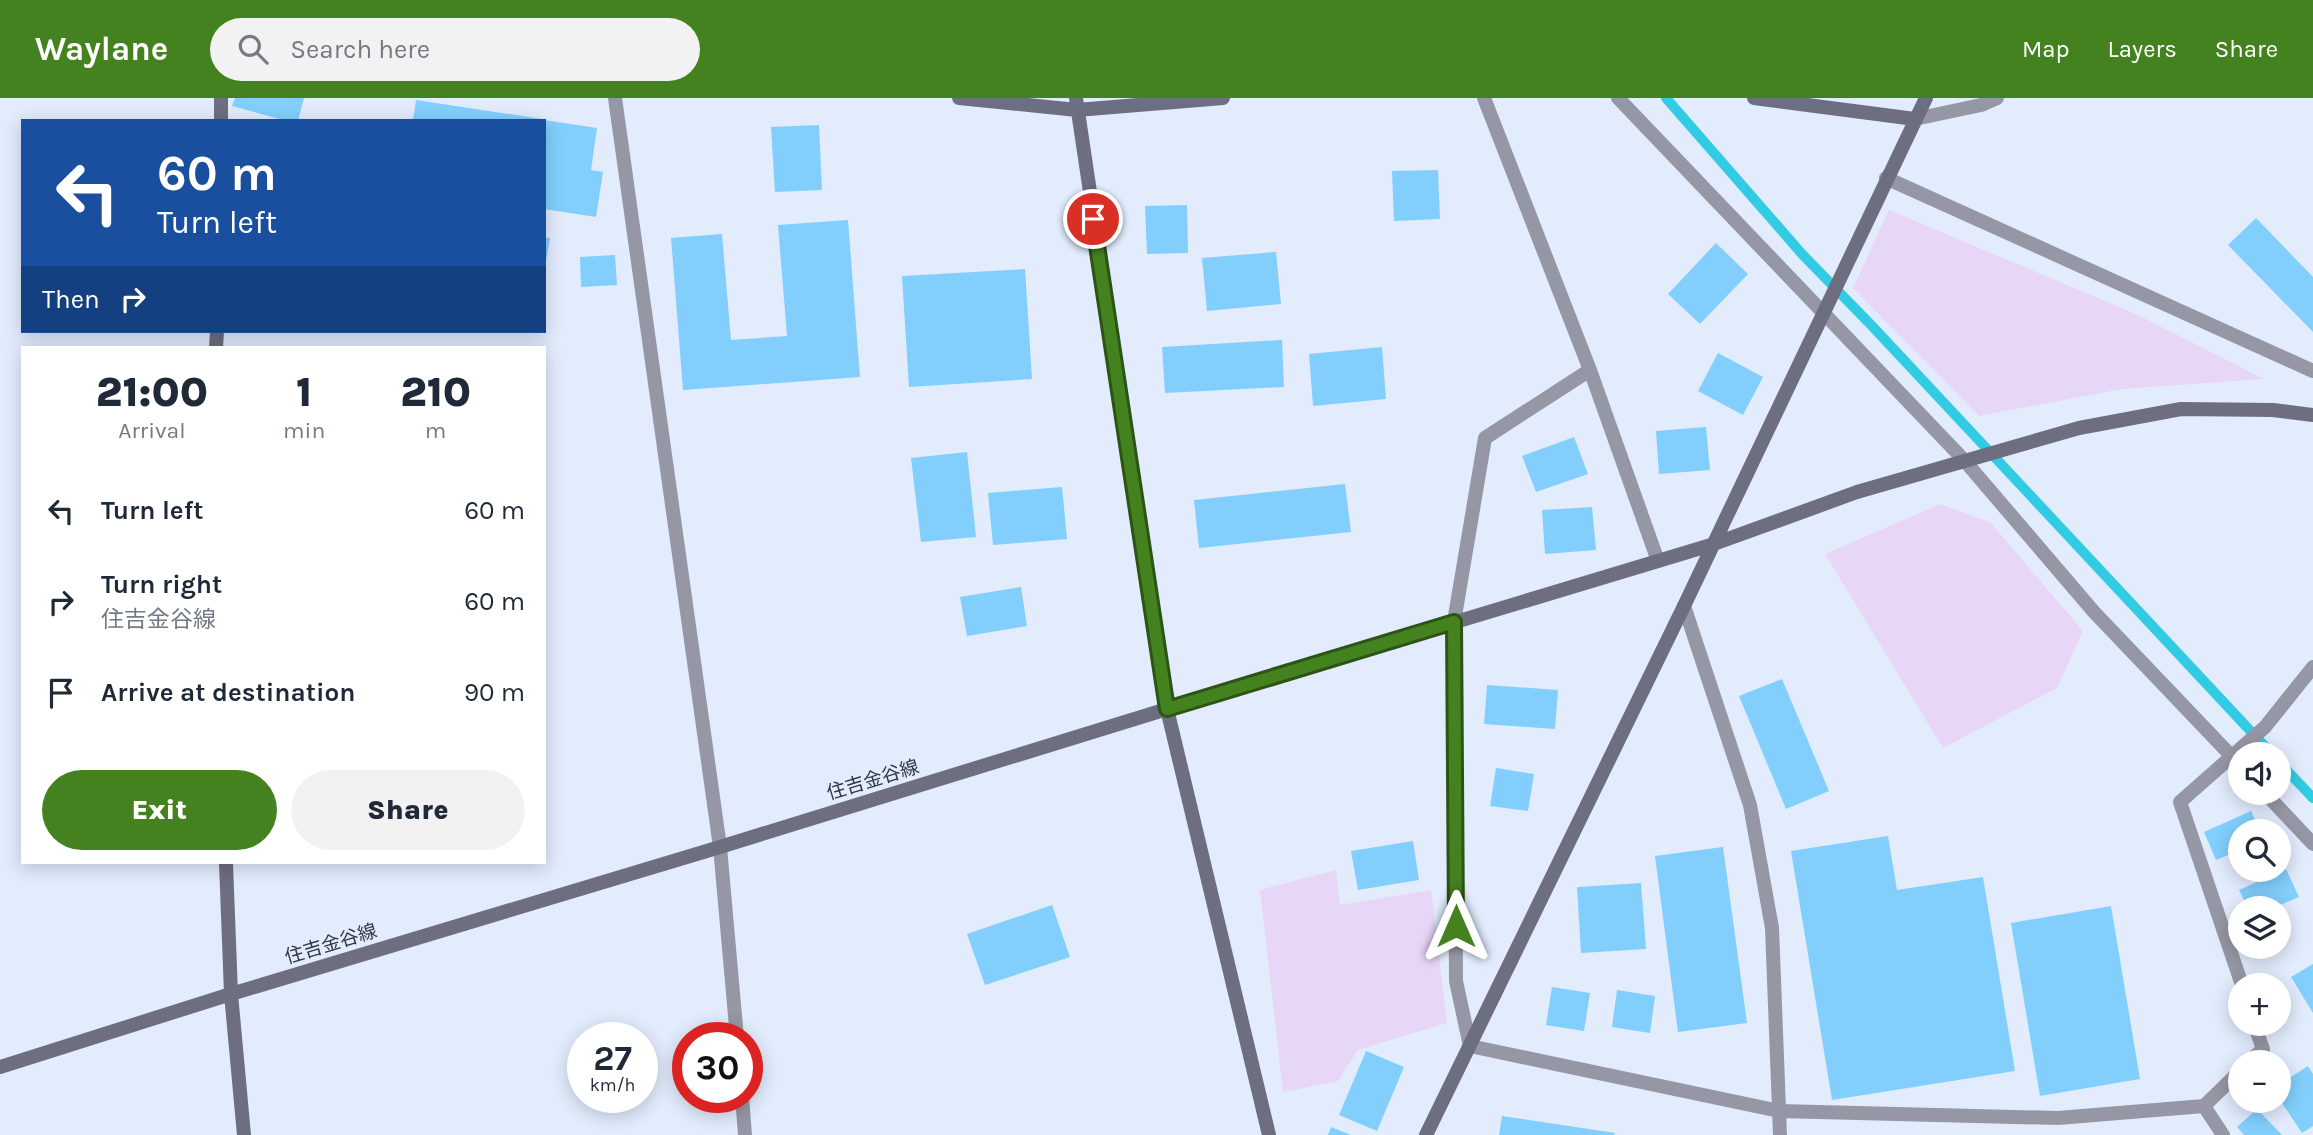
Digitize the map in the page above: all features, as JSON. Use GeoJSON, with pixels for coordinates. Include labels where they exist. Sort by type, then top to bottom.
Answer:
{"type":"FeatureCollection","features":[{"type":"Feature","properties":{"kind":"street"},"geometry":{"type":"LineString","coordinates":[[221,98],[221,119]]}},
{"type":"Feature","properties":{"kind":"street"},"geometry":{"type":"LineString","coordinates":[[615,98],[720,847],[736,1022]]}},
{"type":"Feature","properties":{"kind":"street"},"geometry":{"type":"LineString","coordinates":[[959,98],[1077,104],[1223,98]]}},
{"type":"Feature","properties":{"kind":"street"},"geometry":{"type":"LineString","coordinates":[[1484,98],[1590,370],[1658,561]]}},
{"type":"Feature","properties":{"kind":"street"},"geometry":{"type":"LineString","coordinates":[[1618,98],[1827,307],[1964,460],[2094,612],[2228,753]]}},
{"type":"Feature","properties":{"kind":"street"},"geometry":{"type":"LineString","coordinates":[[1754,98],[1915,118],[1981,106],[1997,98]]}},
{"type":"Feature","properties":{"kind":"street"},"geometry":{"type":"LineString","coordinates":[[1426,1135],[1684,606],[1926,98]]}},
{"type":"Feature","properties":{"kind":"street"},"geometry":{"type":"LineString","coordinates":[[1077,104],[1167,709],[1269,1135]]}},
{"type":"Feature","properties":{"kind":"street"},"geometry":{"type":"LineString","coordinates":[[1886,178],[2313,370]]}},
{"type":"Feature","properties":{"kind":"street"},"geometry":{"type":"LineString","coordinates":[[1470,1046],[1456,981],[1454,622],[1485,438],[1590,370]]}},
{"type":"Feature","properties":{"kind":"street","name":"住吉金谷線"},"geometry":{"type":"LineString","coordinates":[[0,1067],[231,994],[1711,545],[1857,492],[1964,460],[2079,428],[2181,409],[2273,410],[2313,415]]}},
{"type":"Feature","properties":{"kind":"street"},"geometry":{"type":"LineString","coordinates":[[1684,606],[1750,805],[1772,928],[1780,1135]]}},
{"type":"Feature","properties":{"kind":"street"},"geometry":{"type":"LineString","coordinates":[[2252,742],[2313,667]]}},
{"type":"Feature","properties":{"kind":"street"},"geometry":{"type":"LineString","coordinates":[[2228,767],[2180,802],[2238,973]]}},
{"type":"Feature","properties":{"kind":"street"},"geometry":{"type":"LineString","coordinates":[[2276,805],[2313,844]]}},
{"type":"Feature","properties":{"kind":"street"},"geometry":{"type":"LineString","coordinates":[[226,864],[231,994],[244,1135]]}},
{"type":"Feature","properties":{"kind":"street"},"geometry":{"type":"LineString","coordinates":[[1470,1046],[1779,1111],[2058,1118],[2204,1106],[2228,1083]]}},
{"type":"Feature","properties":{"kind":"street"},"geometry":{"type":"LineString","coordinates":[[2204,1106],[2223,1135]]}},
{"type":"Feature","properties":{"kind":"street"},"geometry":{"type":"LineString","coordinates":[[743,1113],[745,1135]]}},
{"type":"Feature","properties":{"kind":"shaded area"},"geometry":{"type":"Polygon","coordinates":[[[1889,210],[2136,314],[2264,379],[2122,389],[1979,416],[1853,288],[1889,210]]]}},
{"type":"Feature","properties":{"kind":"shaded area"},"geometry":{"type":"Polygon","coordinates":[[[1940,504],[1990,522],[2083,631],[2057,688],[1943,748],[1825,554],[1940,504]]]}},
{"type":"Feature","properties":{"kind":"shaded area"},"geometry":{"type":"Polygon","coordinates":[[[1336,870],[1340,905],[1431,890],[1447,1023],[1358,1050],[1338,1081],[1283,1092],[1260,890],[1336,870]]]}},
{"type":"Feature","properties":{"kind":"building"},"geometry":{"type":"Polygon","coordinates":[[[235,98],[304,98],[299,119],[280,119],[232,106],[235,98]]]}},
{"type":"Feature","properties":{"kind":"building"},"geometry":{"type":"Polygon","coordinates":[[[416,100],[542,119],[413,119],[416,100]]]}},
{"type":"Feature","properties":{"kind":"building"},"geometry":{"type":"Polygon","coordinates":[[[546,120],[597,128],[591,170],[603,172],[596,217],[546,209],[546,120]]]}},
{"type":"Feature","properties":{"kind":"building"},"geometry":{"type":"Polygon","coordinates":[[[819,125],[822,190],[775,192],[771,127],[819,125]]]}},
{"type":"Feature","properties":{"kind":"building"},"geometry":{"type":"Polygon","coordinates":[[[1438,170],[1440,219],[1394,221],[1392,171],[1438,170]]]}},
{"type":"Feature","properties":{"kind":"building"},"geometry":{"type":"Polygon","coordinates":[[[1187,205],[1188,253],[1147,254],[1145,206],[1187,205]]]}},
{"type":"Feature","properties":{"kind":"building"},"geometry":{"type":"Polygon","coordinates":[[[2256,218],[2313,277],[2313,332],[2228,245],[2256,218]]]}},
{"type":"Feature","properties":{"kind":"building"},"geometry":{"type":"Polygon","coordinates":[[[848,220],[860,377],[683,390],[671,238],[722,234],[731,340],[787,336],[778,225],[848,220]]]}},
{"type":"Feature","properties":{"kind":"building"},"geometry":{"type":"Polygon","coordinates":[[[546,237],[550,238],[546,261],[546,237]]]}},
{"type":"Feature","properties":{"kind":"building"},"geometry":{"type":"Polygon","coordinates":[[[1716,243],[1748,274],[1700,324],[1668,294],[1716,243]]]}},
{"type":"Feature","properties":{"kind":"building"},"geometry":{"type":"Polygon","coordinates":[[[1276,252],[1281,304],[1207,311],[1202,258],[1276,252]]]}},
{"type":"Feature","properties":{"kind":"building"},"geometry":{"type":"Polygon","coordinates":[[[615,255],[617,285],[581,287],[580,257],[615,255]]]}},
{"type":"Feature","properties":{"kind":"building"},"geometry":{"type":"Polygon","coordinates":[[[1025,269],[1032,379],[909,387],[902,276],[1025,269]]]}},
{"type":"Feature","properties":{"kind":"building"},"geometry":{"type":"Polygon","coordinates":[[[1282,340],[1284,387],[1165,393],[1162,347],[1282,340]]]}},
{"type":"Feature","properties":{"kind":"building"},"geometry":{"type":"Polygon","coordinates":[[[1382,347],[1386,399],[1313,406],[1309,354],[1382,347]]]}},
{"type":"Feature","properties":{"kind":"building"},"geometry":{"type":"Polygon","coordinates":[[[1718,353],[1763,377],[1743,415],[1698,391],[1718,353]]]}},
{"type":"Feature","properties":{"kind":"building"},"geometry":{"type":"Polygon","coordinates":[[[1706,427],[1710,470],[1659,474],[1656,431],[1706,427]]]}},
{"type":"Feature","properties":{"kind":"building"},"geometry":{"type":"Polygon","coordinates":[[[1574,437],[1588,474],[1536,492],[1522,456],[1574,437]]]}},
{"type":"Feature","properties":{"kind":"building"},"geometry":{"type":"Polygon","coordinates":[[[967,452],[976,537],[921,542],[911,458],[967,452]]]}},
{"type":"Feature","properties":{"kind":"building"},"geometry":{"type":"Polygon","coordinates":[[[1345,484],[1351,532],[1199,548],[1194,500],[1345,484]]]}},
{"type":"Feature","properties":{"kind":"building"},"geometry":{"type":"Polygon","coordinates":[[[1062,487],[1067,539],[993,545],[988,493],[1062,487]]]}},
{"type":"Feature","properties":{"kind":"building"},"geometry":{"type":"Polygon","coordinates":[[[1592,507],[1596,550],[1545,554],[1542,510],[1592,507]]]}},
{"type":"Feature","properties":{"kind":"building"},"geometry":{"type":"Polygon","coordinates":[[[1021,587],[1027,626],[967,636],[960,597],[1021,587]]]}},
{"type":"Feature","properties":{"kind":"building"},"geometry":{"type":"Polygon","coordinates":[[[1782,679],[1829,791],[1786,809],[1739,696],[1782,679]]]}},
{"type":"Feature","properties":{"kind":"building"},"geometry":{"type":"Polygon","coordinates":[[[1487,685],[1558,690],[1555,729],[1484,724],[1487,685]]]}},
{"type":"Feature","properties":{"kind":"building"},"geometry":{"type":"Polygon","coordinates":[[[1496,768],[1534,774],[1528,811],[1490,806],[1496,768]]]}},
{"type":"Feature","properties":{"kind":"building"},"geometry":{"type":"Polygon","coordinates":[[[2251,811],[2255,819],[2233,819],[2251,811]]]}},
{"type":"Feature","properties":{"kind":"building"},"geometry":{"type":"Polygon","coordinates":[[[2228,821],[2228,855],[2216,860],[2204,832],[2228,821]]]}},
{"type":"Feature","properties":{"kind":"building"},"geometry":{"type":"Polygon","coordinates":[[[1888,836],[1897,890],[1983,877],[2015,1071],[1832,1100],[1791,851],[1888,836]]]}},
{"type":"Feature","properties":{"kind":"building"},"geometry":{"type":"Polygon","coordinates":[[[1413,841],[1419,880],[1358,890],[1351,851],[1413,841]]]}},
{"type":"Feature","properties":{"kind":"building"},"geometry":{"type":"Polygon","coordinates":[[[1723,847],[1747,1023],[1678,1032],[1655,856],[1723,847]]]}},
{"type":"Feature","properties":{"kind":"building"},"geometry":{"type":"Polygon","coordinates":[[[2291,880],[2299,897],[2291,900],[2291,896],[2242,896],[2239,890],[2257,882],[2291,882],[2291,880]]]}},
{"type":"Feature","properties":{"kind":"building"},"geometry":{"type":"Polygon","coordinates":[[[1641,883],[1646,949],[1581,953],[1577,887],[1641,883]]]}},
{"type":"Feature","properties":{"kind":"building"},"geometry":{"type":"Polygon","coordinates":[[[1052,905],[1070,957],[985,985],[967,934],[1052,905]]]}},
{"type":"Feature","properties":{"kind":"building"},"geometry":{"type":"Polygon","coordinates":[[[2111,906],[2140,1079],[2040,1096],[2011,923],[2111,906]]]}},
{"type":"Feature","properties":{"kind":"building"},"geometry":{"type":"Polygon","coordinates":[[[2313,964],[2313,1013],[2291,977],[2313,964]]]}},
{"type":"Feature","properties":{"kind":"building"},"geometry":{"type":"Polygon","coordinates":[[[1552,987],[1590,993],[1584,1031],[1546,1025],[1552,987]]]}},
{"type":"Feature","properties":{"kind":"building"},"geometry":{"type":"Polygon","coordinates":[[[1617,990],[1655,996],[1650,1033],[1612,1027],[1617,990]]]}},
{"type":"Feature","properties":{"kind":"building"},"geometry":{"type":"Polygon","coordinates":[[[1366,1051],[1404,1067],[1377,1131],[1339,1115],[1366,1051]]]}},
{"type":"Feature","properties":{"kind":"building"},"geometry":{"type":"Polygon","coordinates":[[[2308,1066],[2313,1074],[2313,1126],[2302,1133],[2289,1113],[2291,1113],[2291,1077],[2308,1066]]]}},
{"type":"Feature","properties":{"kind":"building"},"geometry":{"type":"Polygon","coordinates":[[[2253,1113],[2261,1113],[2282,1135],[2244,1135],[2237,1127],[2253,1113]]]}},
{"type":"Feature","properties":{"kind":"building"},"geometry":{"type":"Polygon","coordinates":[[[1502,1116],[1615,1133],[1499,1135],[1502,1116]]]}},
{"type":"Feature","properties":{"kind":"building"},"geometry":{"type":"Polygon","coordinates":[[[1331,1127],[1351,1135],[1328,1135],[1331,1127]]]}},
{"type":"Feature","properties":{"kind":"waterway"},"geometry":{"type":"LineString","coordinates":[[1666,98],[1802,254],[2261,742]]}},
{"type":"Feature","properties":{"kind":"waterway"},"geometry":{"type":"LineString","coordinates":[[2291,775],[2313,798]]}},
{"type":"Feature","properties":{"kind":"route"},"geometry":{"type":"LineString","coordinates":[[1093,219],[1167,709],[1454,622],[1456,926]]}}]}
